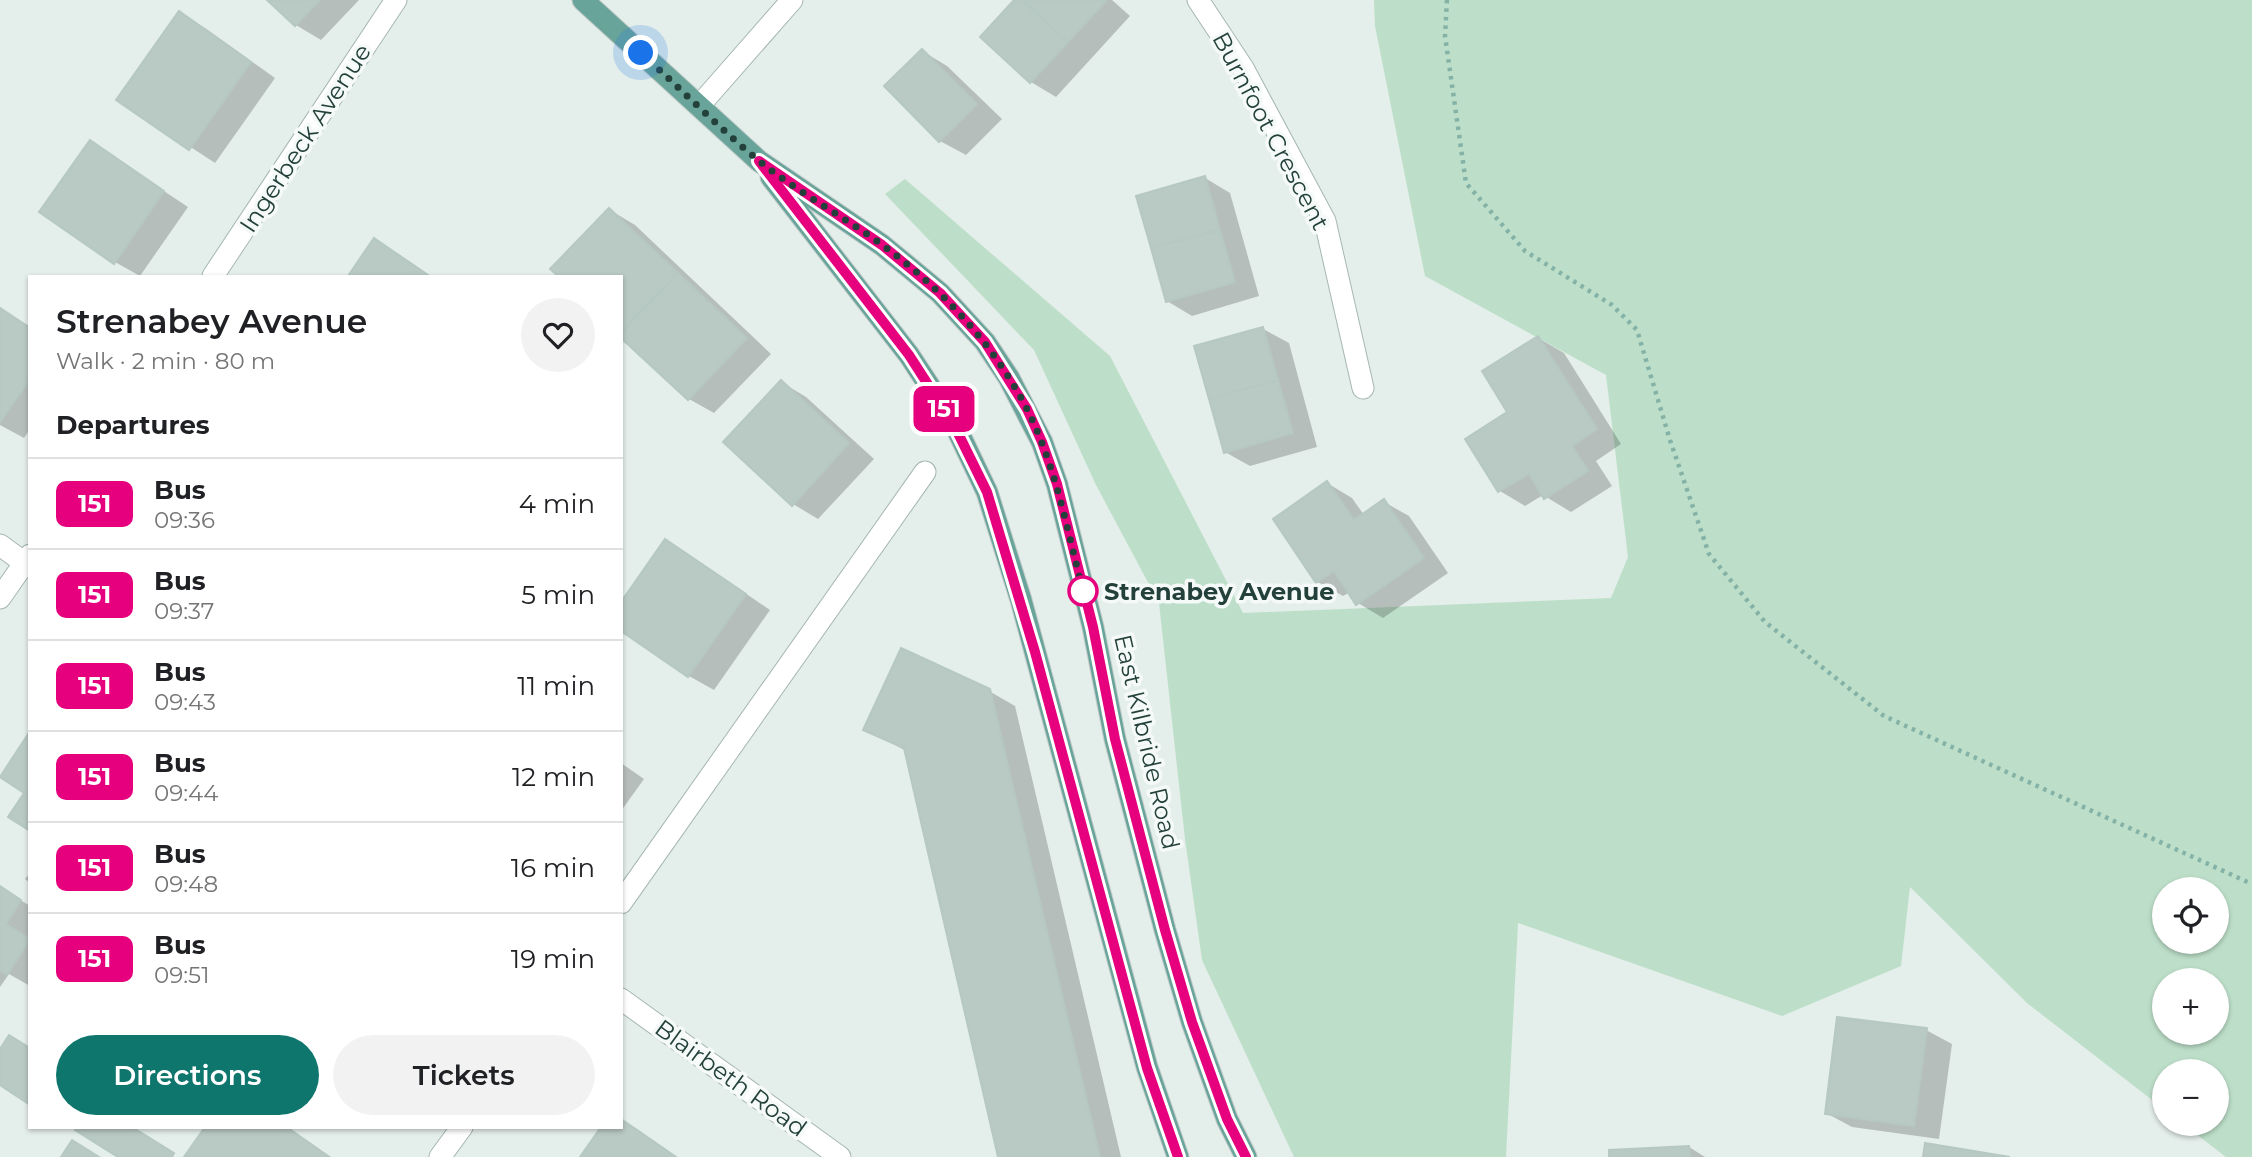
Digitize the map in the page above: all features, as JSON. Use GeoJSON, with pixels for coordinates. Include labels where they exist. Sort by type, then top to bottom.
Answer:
{"type":"FeatureCollection","features":[{"type":"Feature","properties":{"kind":"main road","name":"East Kilbride Road"},"geometry":{"type":"LineString","coordinates":[[583,0],[759,161],[882,245],[940,293],[985,342],[1027,409],[1057,484],[1093,627],[1115,739],[1172,956],[1192,1022],[1227,1119],[1246,1157]]}},
{"type":"Feature","properties":{"kind":"main road","name":"East Kilbride Road"},"geometry":{"type":"LineString","coordinates":[[759,161],[909,355],[954,425],[987,492],[1024,613],[1147,1068],[1178,1157]]}},
{"type":"Feature","properties":{"kind":"street","name":"Ingerbeck Avenue"},"geometry":{"type":"LineString","coordinates":[[214,275],[396,0]]}},
{"type":"Feature","properties":{"kind":"street"},"geometry":{"type":"LineString","coordinates":[[699,106],[792,0]]}},
{"type":"Feature","properties":{"kind":"street","name":"Burnfoot Crescent"},"geometry":{"type":"LineString","coordinates":[[1198,0],[1243,68],[1325,221],[1363,388]]}},
{"type":"Feature","properties":{"kind":"street"},"geometry":{"type":"LineString","coordinates":[[623,900],[925,471]]}},
{"type":"Feature","properties":{"kind":"street"},"geometry":{"type":"LineString","coordinates":[[0,545],[28,561],[0,598]]}},
{"type":"Feature","properties":{"kind":"street","name":"Blairbeth Road"},"geometry":{"type":"LineString","coordinates":[[623,1000],[840,1157]]}},
{"type":"Feature","properties":{"kind":"street"},"geometry":{"type":"LineString","coordinates":[[440,1157],[461,1129]]}},
{"type":"Feature","properties":{"kind":"path"},"geometry":{"type":"LineString","coordinates":[[1447,0],[1446,36],[1466,183],[1525,251],[1612,305],[1637,330],[1670,440],[1709,554],[1765,622],[1884,716],[2252,884]]}},
{"type":"Feature","properties":{"kind":"green space"},"geometry":{"type":"Polygon","coordinates":[[[1374,0],[2252,0],[2252,1157],[2226,1157],[2199,1136],[2229,1136],[2229,1059],[2152,1059],[2152,1100],[2027,1003],[1910,887],[1901,966],[1782,1016],[1518,923],[1506,1157],[1294,1157],[1202,960],[1185,839],[1159,603],[1096,485],[1034,350],[885,194],[905,179],[1110,356],[1243,613],[1611,598],[1628,557],[1606,375],[1425,276],[1375,26],[1374,0]]]}},
{"type":"Feature","properties":{"kind":"building"},"geometry":{"type":"Polygon","coordinates":[[[267,0],[320,0],[295,26],[267,0]]]}},
{"type":"Feature","properties":{"kind":"building"},"geometry":{"type":"Polygon","coordinates":[[[1014,0],[1022,0],[1068,42],[1030,83],[980,37],[1014,0]]]}},
{"type":"Feature","properties":{"kind":"building"},"geometry":{"type":"Polygon","coordinates":[[[1022,0],[1105,0],[1106,1],[1068,42],[1022,0]]]}},
{"type":"Feature","properties":{"kind":"building"},"geometry":{"type":"Polygon","coordinates":[[[179,11],[251,62],[189,150],[116,100],[179,11]]]}},
{"type":"Feature","properties":{"kind":"building"},"geometry":{"type":"Polygon","coordinates":[[[922,49],[977,104],[939,142],[884,86],[922,49]]]}},
{"type":"Feature","properties":{"kind":"building"},"geometry":{"type":"Polygon","coordinates":[[[90,140],[164,191],[114,264],[39,212],[90,140]]]}},
{"type":"Feature","properties":{"kind":"building"},"geometry":{"type":"Polygon","coordinates":[[[1205,176],[1220,230],[1151,248],[1136,196],[1205,176]]]}},
{"type":"Feature","properties":{"kind":"building"},"geometry":{"type":"Polygon","coordinates":[[[609,208],[678,273],[623,331],[623,275],[557,275],[550,269],[609,208]]]}},
{"type":"Feature","properties":{"kind":"building"},"geometry":{"type":"Polygon","coordinates":[[[1220,230],[1235,282],[1166,302],[1151,248],[1220,230]]]}},
{"type":"Feature","properties":{"kind":"building"},"geometry":{"type":"Polygon","coordinates":[[[374,238],[428,275],[349,275],[374,238]]]}},
{"type":"Feature","properties":{"kind":"building"},"geometry":{"type":"Polygon","coordinates":[[[678,273],[747,338],[688,400],[623,340],[623,331],[678,273]]]}},
{"type":"Feature","properties":{"kind":"building"},"geometry":{"type":"Polygon","coordinates":[[[0,308],[28,327],[28,382],[0,422],[0,308]]]}},
{"type":"Feature","properties":{"kind":"building"},"geometry":{"type":"Polygon","coordinates":[[[1263,327],[1278,380],[1209,399],[1194,346],[1263,327]]]}},
{"type":"Feature","properties":{"kind":"building"},"geometry":{"type":"Polygon","coordinates":[[[1538,336],[1597,429],[1572,446],[1588,471],[1544,499],[1529,474],[1498,492],[1465,439],[1507,412],[1482,371],[1538,336]]]}},
{"type":"Feature","properties":{"kind":"building"},"geometry":{"type":"Polygon","coordinates":[[[781,380],[849,443],[792,506],[723,442],[781,380]]]}},
{"type":"Feature","properties":{"kind":"building"},"geometry":{"type":"Polygon","coordinates":[[[1278,380],[1293,433],[1224,453],[1209,399],[1278,380]]]}},
{"type":"Feature","properties":{"kind":"building"},"geometry":{"type":"Polygon","coordinates":[[[1327,481],[1354,520],[1384,499],[1424,558],[1356,605],[1334,571],[1316,583],[1273,519],[1327,481]]]}},
{"type":"Feature","properties":{"kind":"building"},"geometry":{"type":"Polygon","coordinates":[[[665,539],[746,594],[688,677],[623,632],[623,599],[665,539]]]}},
{"type":"Feature","properties":{"kind":"building"},"geometry":{"type":"Polygon","coordinates":[[[901,648],[990,689],[1100,1157],[998,1157],[904,748],[863,730],[901,648]]]}},
{"type":"Feature","properties":{"kind":"building"},"geometry":{"type":"Polygon","coordinates":[[[28,734],[28,830],[8,817],[24,793],[0,777],[28,734]]]}},
{"type":"Feature","properties":{"kind":"building"},"geometry":{"type":"Polygon","coordinates":[[[0,886],[21,900],[6,924],[28,938],[28,942],[7,975],[0,970],[0,886]]]}},
{"type":"Feature","properties":{"kind":"building"},"geometry":{"type":"Polygon","coordinates":[[[1837,1017],[1927,1028],[1914,1126],[1825,1114],[1837,1017]]]}},
{"type":"Feature","properties":{"kind":"building"},"geometry":{"type":"Polygon","coordinates":[[[9,1035],[28,1047],[28,1104],[0,1085],[0,1049],[9,1035]]]}},
{"type":"Feature","properties":{"kind":"building"},"geometry":{"type":"Polygon","coordinates":[[[623,1120],[676,1157],[580,1157],[600,1129],[623,1129],[623,1120]]]}},
{"type":"Feature","properties":{"kind":"building"},"geometry":{"type":"Polygon","coordinates":[[[135,1129],[174,1153],[172,1157],[118,1157],[75,1130],[135,1129]]]}},
{"type":"Feature","properties":{"kind":"building"},"geometry":{"type":"Polygon","coordinates":[[[204,1129],[289,1129],[329,1157],[184,1157],[204,1129]]]}},
{"type":"Feature","properties":{"kind":"building"},"geometry":{"type":"Polygon","coordinates":[[[72,1140],[99,1157],[61,1157],[72,1140]]]}},
{"type":"Feature","properties":{"kind":"building"},"geometry":{"type":"Polygon","coordinates":[[[1925,1143],[2010,1157],[1923,1157],[1925,1143]]]}},
{"type":"Feature","properties":{"kind":"building"},"geometry":{"type":"Polygon","coordinates":[[[1689,1146],[1690,1157],[1609,1157],[1609,1150],[1689,1146]]]}},
{"type":"Feature","properties":{"kind":"bus line","name":"151"},"geometry":{"type":"LineString","coordinates":[[1178,1157],[1147,1068],[1021,600],[987,492],[954,425],[909,355],[759,161],[882,245],[940,293],[985,342],[1027,409],[1057,484],[1093,627],[1115,739],[1165,930],[1192,1022],[1227,1119],[1246,1157]]}},
{"type":"Feature","properties":{"kind":"place","name":"Strenabey Avenue"},"geometry":{"type":"Point","coordinates":[1083,591]}},
{"type":"Feature","properties":{"kind":"route"},"geometry":{"type":"LineString","coordinates":[[641,53],[759,161],[882,245],[940,293],[985,342],[1027,409],[1042,442],[1057,484],[1083,591]]}}]}
